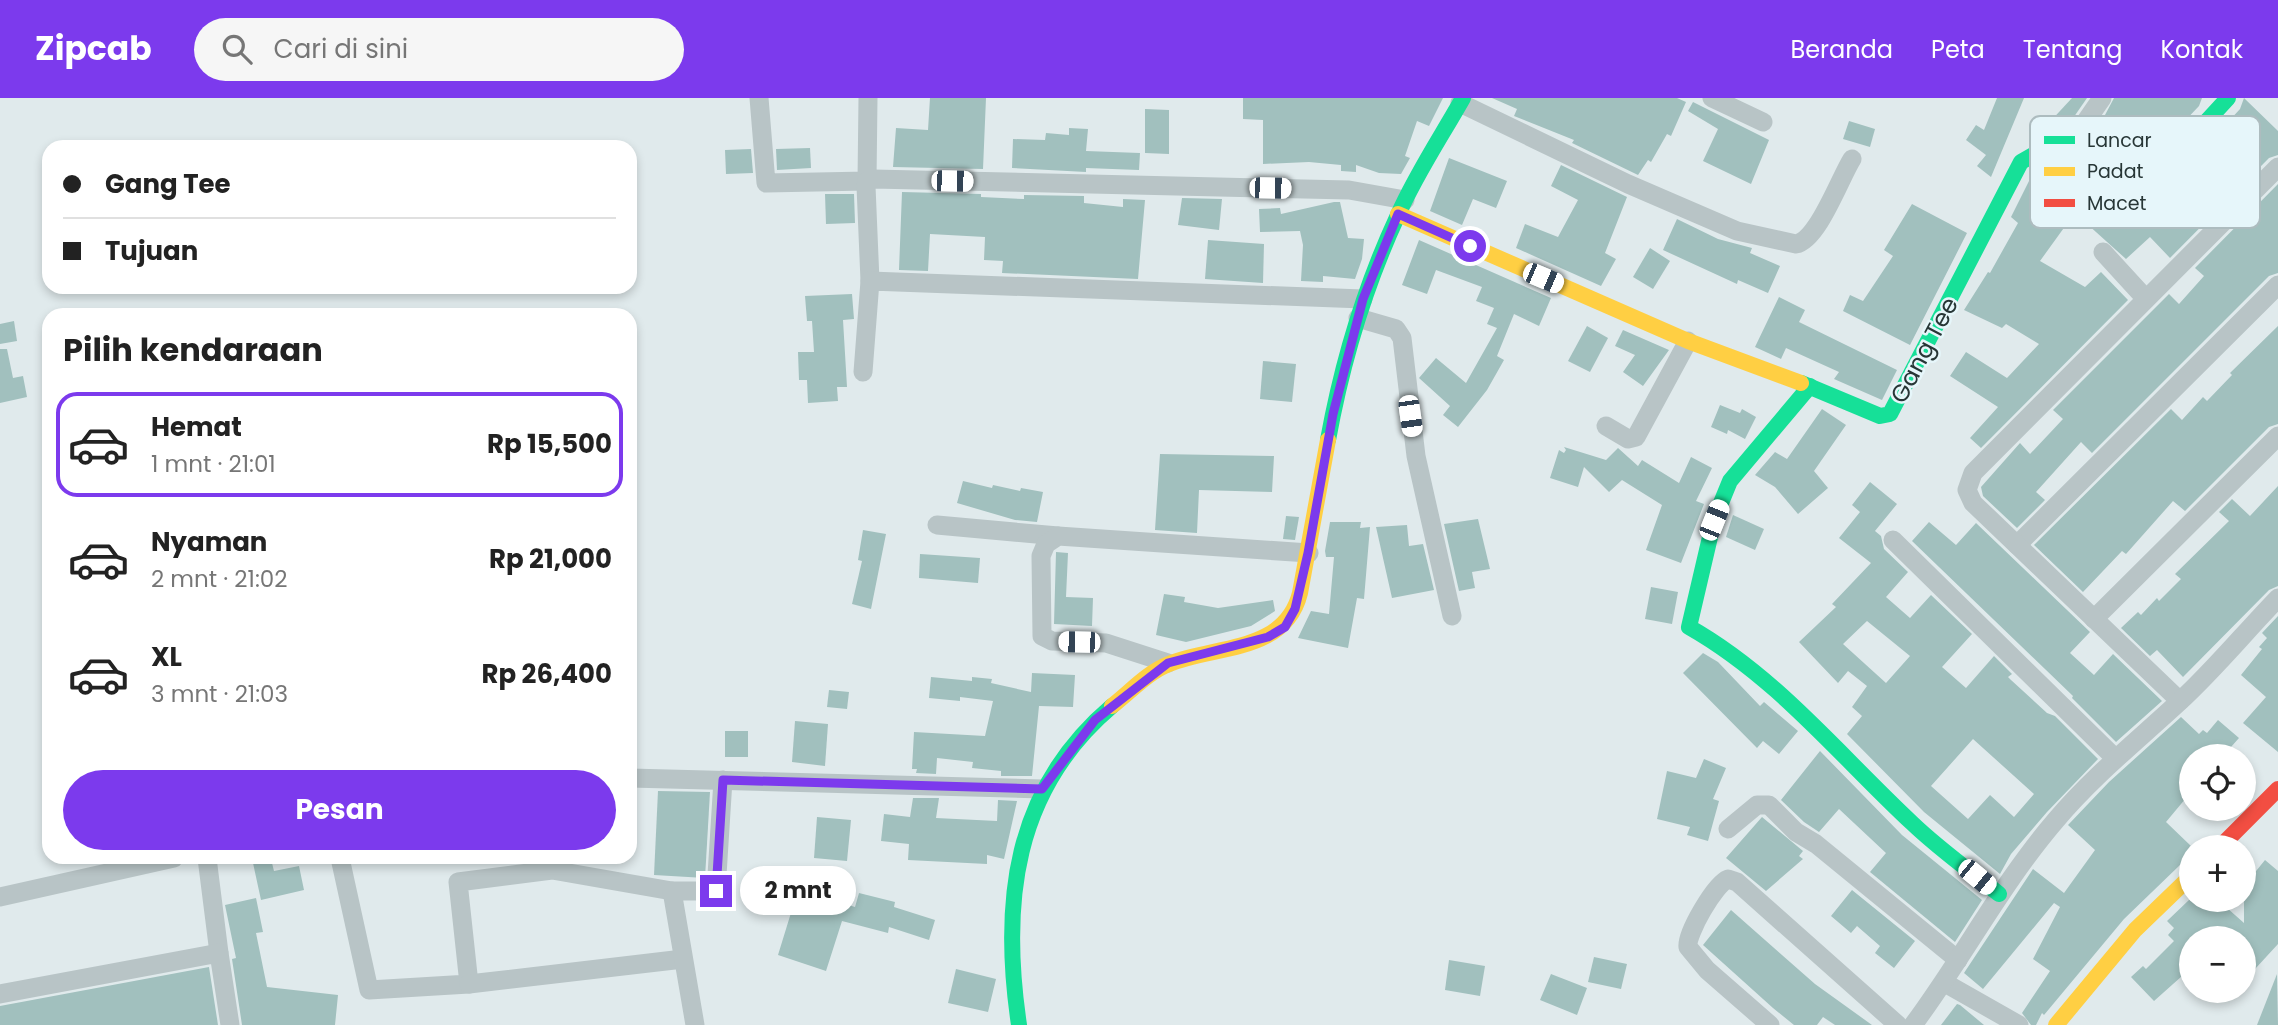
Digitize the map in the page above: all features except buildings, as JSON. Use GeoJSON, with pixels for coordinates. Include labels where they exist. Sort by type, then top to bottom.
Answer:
{"type":"FeatureCollection","features":[{"type":"Feature","properties":{"kind":"street"},"geometry":{"type":"LineString","coordinates":[[759,98],[766,183],[867,181],[1349,190],[1402,207]]}},
{"type":"Feature","properties":{"kind":"street"},"geometry":{"type":"LineString","coordinates":[[863,372],[870,281],[868,98]]}},
{"type":"Feature","properties":{"kind":"street"},"geometry":{"type":"LineString","coordinates":[[1712,98],[1763,122]]}},
{"type":"Feature","properties":{"kind":"street"},"geometry":{"type":"LineString","coordinates":[[2090,116],[2102,98]]}},
{"type":"Feature","properties":{"kind":"street"},"geometry":{"type":"LineString","coordinates":[[2211,116],[2228,98]]}},
{"type":"Feature","properties":{"kind":"street"},"geometry":{"type":"LineString","coordinates":[[1019,1025],[1010,957],[1011,912],[1021,852],[1042,789],[1095,720],[1168,663],[1268,637],[1285,627],[1295,609],[1333,414],[1360,309],[1402,207],[1442,130],[1462,100],[1628,184],[1737,231],[1796,244],[1802,243],[1815,228],[1852,159]]}},
{"type":"Feature","properties":{"kind":"street","name":"Gang Tee"},"geometry":{"type":"LineString","coordinates":[[1402,207],[1688,341],[1810,386],[1880,416],[1889,414],[2021,162],[2030,157]]}},
{"type":"Feature","properties":{"kind":"street"},"geometry":{"type":"LineString","coordinates":[[2260,185],[2278,167]]}},
{"type":"Feature","properties":{"kind":"street"},"geometry":{"type":"LineString","coordinates":[[2180,702],[1973,503],[1967,490],[1973,473],[2217,228]]}},
{"type":"Feature","properties":{"kind":"street"},"geometry":{"type":"LineString","coordinates":[[2103,252],[2147,299]]}},
{"type":"Feature","properties":{"kind":"street"},"geometry":{"type":"LineString","coordinates":[[870,281],[1360,309],[1396,329],[1402,338],[1416,456],[1452,616]]}},
{"type":"Feature","properties":{"kind":"street"},"geometry":{"type":"LineString","coordinates":[[2017,545],[2278,285]]}},
{"type":"Feature","properties":{"kind":"street"},"geometry":{"type":"LineString","coordinates":[[1606,426],[1628,439],[1636,437],[1688,341]]}},
{"type":"Feature","properties":{"kind":"street"},"geometry":{"type":"LineString","coordinates":[[1810,386],[1730,481],[1714,520],[1689,627],[1729,650],[1823,732],[1913,824],[1999,894]]}},
{"type":"Feature","properties":{"kind":"street"},"geometry":{"type":"LineString","coordinates":[[2094,619],[2278,436]]}},
{"type":"Feature","properties":{"kind":"street"},"geometry":{"type":"LineString","coordinates":[[937,525],[1308,553]]}},
{"type":"Feature","properties":{"kind":"street"},"geometry":{"type":"LineString","coordinates":[[1058,536],[1046,544],[1041,556],[1042,636],[1052,641],[1106,643],[1168,663]]}},
{"type":"Feature","properties":{"kind":"street"},"geometry":{"type":"LineString","coordinates":[[1893,540],[2114,757]]}},
{"type":"Feature","properties":{"kind":"street"},"geometry":{"type":"LineString","coordinates":[[1913,1025],[1945,983],[1999,894],[2056,820],[2114,757],[2180,702],[2278,598]]}},
{"type":"Feature","properties":{"kind":"street"},"geometry":{"type":"LineString","coordinates":[[637,778],[1042,789]]}},
{"type":"Feature","properties":{"kind":"street"},"geometry":{"type":"LineString","coordinates":[[469,984],[458,882],[552,870],[672,891],[716,891],[723,780]]}},
{"type":"Feature","properties":{"kind":"street"},"geometry":{"type":"LineString","coordinates":[[2232,835],[2278,789]]}},
{"type":"Feature","properties":{"kind":"street"},"geometry":{"type":"LineString","coordinates":[[1728,828],[1750,809],[1769,805],[1796,832],[1816,844],[1958,960]]}},
{"type":"Feature","properties":{"kind":"street"},"geometry":{"type":"LineString","coordinates":[[0,897],[147,864]]}},
{"type":"Feature","properties":{"kind":"street"},"geometry":{"type":"LineString","coordinates":[[208,864],[230,1025]]}},
{"type":"Feature","properties":{"kind":"street"},"geometry":{"type":"LineString","coordinates":[[341,864],[369,990],[469,984],[683,958]]}},
{"type":"Feature","properties":{"kind":"street"},"geometry":{"type":"LineString","coordinates":[[1770,1025],[1707,970],[1688,947],[1690,931],[1723,880],[1737,882],[1898,1025]]}},
{"type":"Feature","properties":{"kind":"street"},"geometry":{"type":"LineString","coordinates":[[2056,1025],[2134,930],[2179,887]]}},
{"type":"Feature","properties":{"kind":"street"},"geometry":{"type":"LineString","coordinates":[[672,891],[695,1025]]}},
{"type":"Feature","properties":{"kind":"street"},"geometry":{"type":"LineString","coordinates":[[0,993],[219,953]]}},
{"type":"Feature","properties":{"kind":"street"},"geometry":{"type":"LineString","coordinates":[[1945,983],[2019,1025]]}},
{"type":"Feature","properties":{"kind":"traffic: fast"},"geometry":{"type":"LineString","coordinates":[[1328,440],[1340,382],[1375,269],[1413,185],[1463,98]]}},
{"type":"Feature","properties":{"kind":"traffic: fast"},"geometry":{"type":"LineString","coordinates":[[2211,116],[2228,98]]}},
{"type":"Feature","properties":{"kind":"traffic: fast"},"geometry":{"type":"LineString","coordinates":[[1801,383],[1880,416],[1890,414],[2021,162],[2030,157]]}},
{"type":"Feature","properties":{"kind":"traffic: fast"},"geometry":{"type":"LineString","coordinates":[[1810,386],[1730,481],[1714,520],[1689,627],[1721,647],[1779,693],[1922,833],[1999,894]]}},
{"type":"Feature","properties":{"kind":"traffic: fast"},"geometry":{"type":"LineString","coordinates":[[1019,1025],[1012,936],[1014,893],[1022,851],[1034,812],[1053,774],[1079,739],[1112,706]]}},
{"type":"Feature","properties":{"kind":"traffic: slow"},"geometry":{"type":"LineString","coordinates":[[1398,214],[1688,341],[1801,383]]}},
{"type":"Feature","properties":{"kind":"traffic: slow"},"geometry":{"type":"LineString","coordinates":[[1112,706],[1146,677],[1169,664],[1246,644],[1280,627],[1292,612],[1300,593],[1328,440]]}},
{"type":"Feature","properties":{"kind":"traffic: slow"},"geometry":{"type":"LineString","coordinates":[[2056,1025],[2135,930],[2179,888]]}},
{"type":"Feature","properties":{"kind":"traffic: jam"},"geometry":{"type":"LineString","coordinates":[[2232,835],[2278,789]]}},
{"type":"Feature","properties":{"kind":"route"},"geometry":{"type":"LineString","coordinates":[[716,891],[723,780],[1042,789],[1069,750],[1095,720],[1168,663],[1268,637],[1285,627],[1295,609],[1333,414],[1363,299],[1398,214],[1470,246]]}}]}
